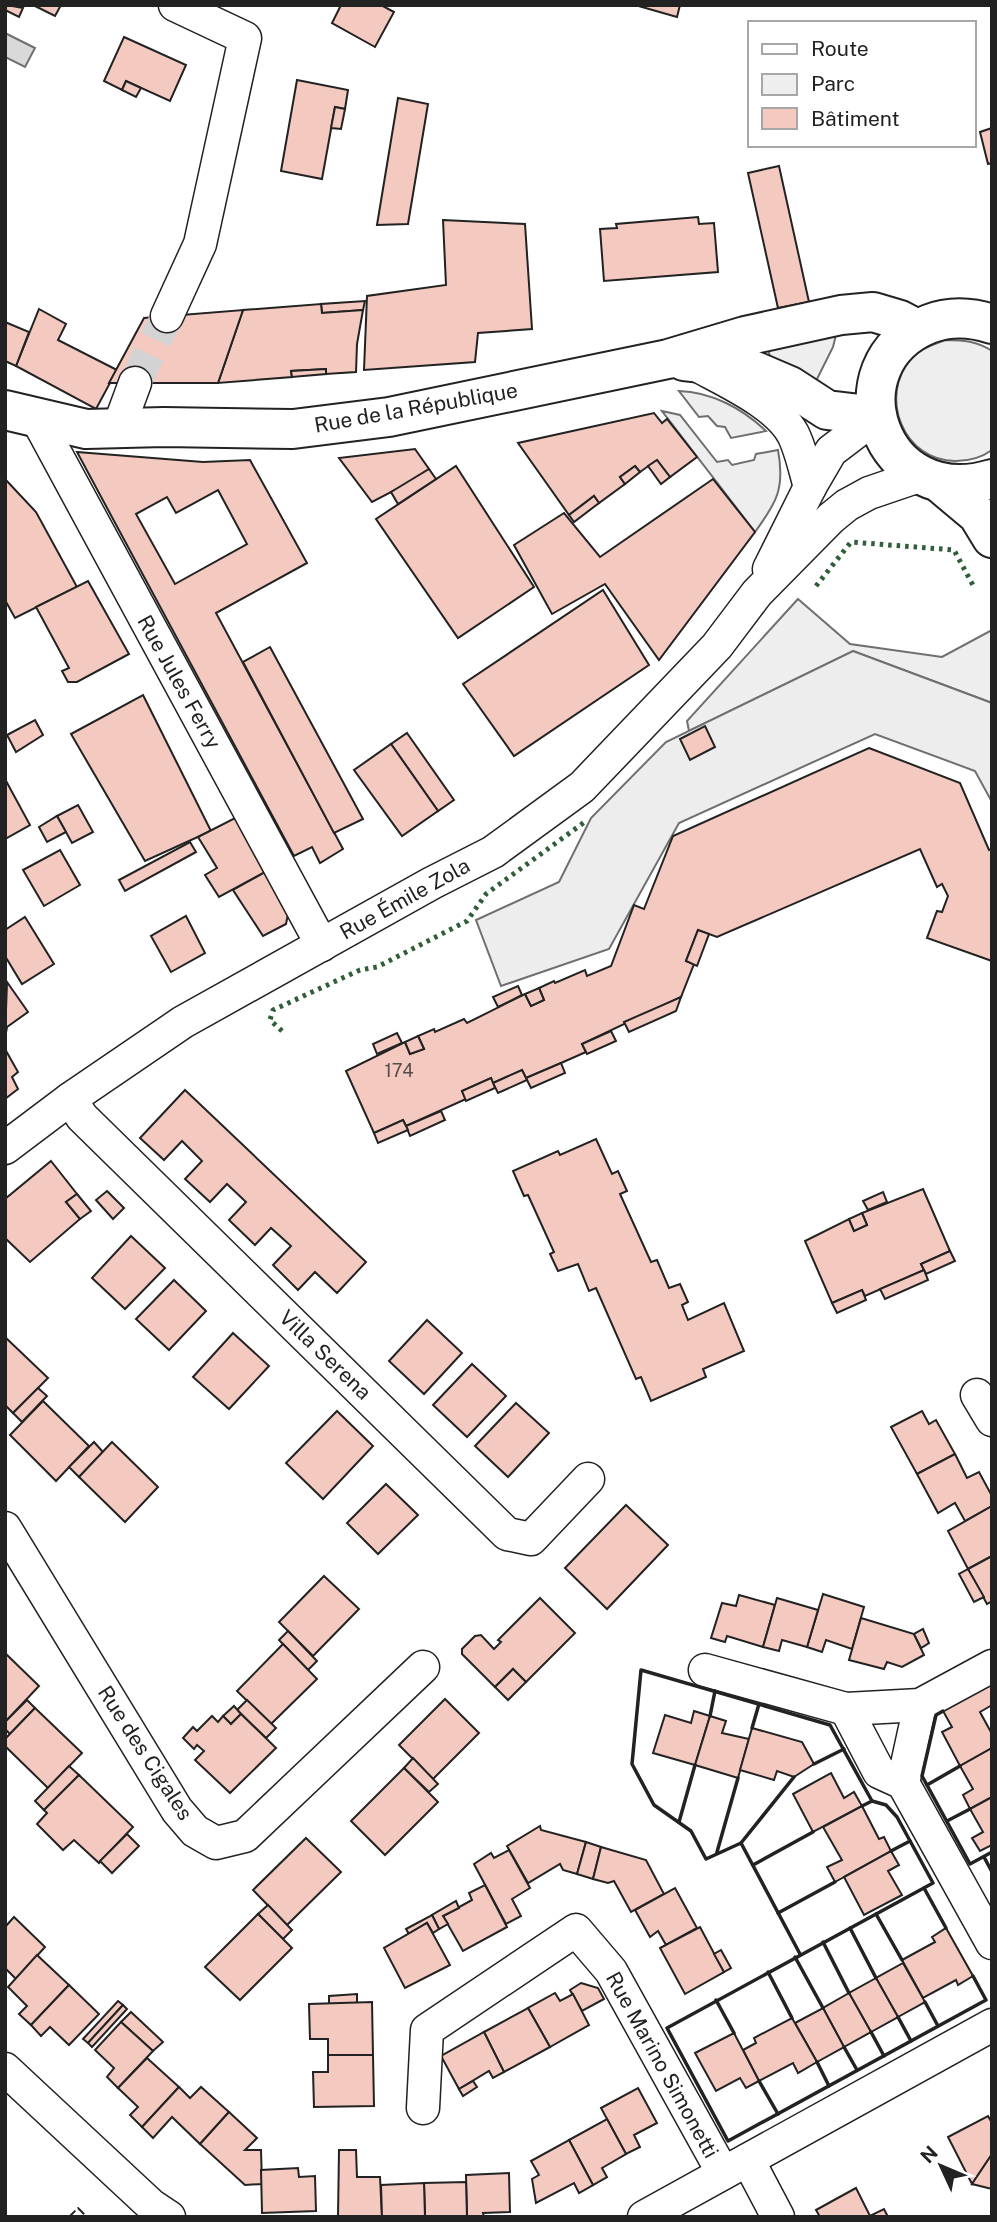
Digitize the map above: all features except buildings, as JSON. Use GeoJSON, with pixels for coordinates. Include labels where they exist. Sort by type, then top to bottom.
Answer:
{"type":"FeatureCollection","features":[{"type":"Feature","properties":{"kind":"street"},"geometry":{"type":"LineString","coordinates":[[167,316],[200,244],[244,38],[175,5]]}},
{"type":"Feature","properties":{"kind":"street","name":"Rue de la République"},"geometry":{"type":"LineString","coordinates":[[21,415],[86,429],[293,429],[389,417],[679,360],[745,335],[841,315],[873,312],[900,320],[917,329]]}},
{"type":"Feature","properties":{"kind":"street"},"geometry":{"type":"LineString","coordinates":[[983,318],[940,320],[917,329],[898,345],[883,366],[876,391],[877,416],[884,440],[899,460],[978,515],[992,538]]}},
{"type":"Feature","properties":{"kind":"street"},"geometry":{"type":"LineString","coordinates":[[679,360],[760,401],[784,421],[794,435],[810,487]]}},
{"type":"Feature","properties":{"kind":"street","name":"Rue de la République"},"geometry":{"type":"LineString","coordinates":[[679,360],[748,368],[790,386],[827,410],[877,416]]}},
{"type":"Feature","properties":{"kind":"street"},"geometry":{"type":"LineString","coordinates":[[118,429],[135,383]]}},
{"type":"Feature","properties":{"kind":"street","name":"Rue Jules Ferry"},"geometry":{"type":"LineString","coordinates":[[21,415],[322,945]]}},
{"type":"Feature","properties":{"kind":"street","name":"Rue Émile Zola"},"geometry":{"type":"LineString","coordinates":[[757,593],[831,451],[877,416]]}},
{"type":"Feature","properties":{"kind":"street"},"geometry":{"type":"LineString","coordinates":[[930,480],[964,485],[992,479]]}},
{"type":"Feature","properties":{"kind":"street","name":"Rue Émile Zola"},"geometry":{"type":"LineString","coordinates":[[5,1148],[70,1099],[183,1023],[493,852],[582,787],[717,646],[757,593],[847,505],[869,493],[930,480]]}},
{"type":"Feature","properties":{"kind":"street","name":"Villa Serena"},"geometry":{"type":"LineString","coordinates":[[70,1099],[82,1117],[507,1534],[531,1539],[588,1479]]}},
{"type":"Feature","properties":{"kind":"street","name":"Rue des Cigales"},"geometry":{"type":"LineString","coordinates":[[5,1528],[177,1810],[195,1831],[216,1843],[245,1836],[423,1667]]}},
{"type":"Feature","properties":{"kind":"street"},"geometry":{"type":"LineString","coordinates":[[705,1670],[846,1709],[920,1705],[992,1665]]}},
{"type":"Feature","properties":{"kind":"street"},"geometry":{"type":"LineString","coordinates":[[903,1783],[920,1705]]}},
{"type":"Feature","properties":{"kind":"street"},"geometry":{"type":"LineString","coordinates":[[846,1709],[879,1772],[903,1783],[992,1943]]}},
{"type":"Feature","properties":{"kind":"street","name":"Rue Marino Simonetti"},"geometry":{"type":"LineString","coordinates":[[423,2108],[426,2030],[576,1930],[611,1971],[735,2166],[778,2217]]}},
{"type":"Feature","properties":{"kind":"street","name":"Rue Marino Simonetti"},"geometry":{"type":"LineString","coordinates":[[644,2217],[992,2025]]}},
{"type":"Feature","properties":{"kind":"street"},"geometry":{"type":"LineString","coordinates":[[5,2069],[151,2205],[169,2217]]}},
{"type":"Feature","properties":{"kind":"green space"},"geometry":{"type":"Polygon","coordinates":[[[838,327],[833,347],[815,383],[770,357],[768,349],[838,327]]]}},
{"type":"Feature","properties":{"kind":"green space"},"geometry":{"type":"Polygon","coordinates":[[[945,340],[970,342],[992,351],[992,450],[970,460],[938,458],[922,451],[910,439],[901,424],[897,408],[897,390],[902,373],[912,358],[923,349],[945,340]]]}},
{"type":"Feature","properties":{"kind":"green space"},"geometry":{"type":"Polygon","coordinates":[[[679,391],[703,394],[726,403],[747,415],[766,431],[731,438],[725,427],[717,426],[708,416],[699,417],[679,391]]]}},
{"type":"Feature","properties":{"kind":"green space"},"geometry":{"type":"Polygon","coordinates":[[[662,411],[680,415],[717,462],[728,460],[732,465],[754,460],[756,454],[778,450],[780,485],[774,503],[755,532],[662,411]]]}},
{"type":"Feature","properties":{"kind":"green space"},"geometry":{"type":"Polygon","coordinates":[[[798,599],[850,644],[942,657],[992,630],[992,703],[853,651],[689,731],[687,721],[798,599]]]}},
{"type":"Feature","properties":{"kind":"shaded area"},"geometry":{"type":"Polygon","coordinates":[[[5,33],[35,48],[25,67],[5,57],[5,33]]]}},
{"type":"Feature","properties":{"kind":"shaded area"},"geometry":{"type":"Polygon","coordinates":[[[853,651],[992,703],[992,802],[975,771],[875,734],[679,823],[609,949],[501,986],[476,920],[559,882],[591,818],[666,742],[853,651]]]}},
{"type":"Feature","properties":{"kind":"tunnel"},"geometry":{"type":"LineString","coordinates":[[135,383],[167,316]]}},
{"type":"Feature","properties":{"kind":"hedge"},"geometry":{"type":"LineString","coordinates":[[816,586],[851,542],[954,550],[975,589]]}},
{"type":"Feature","properties":{"kind":"hedge"},"geometry":{"type":"LineString","coordinates":[[282,1031],[270,1020],[273,1010],[360,970],[377,967],[467,921],[486,894],[586,821]]}},
{"type":"Feature","properties":{"kind":"fence"},"geometry":{"type":"LineString","coordinates":[[69,2217],[78,2208],[87,2217]]}},
{"type":"Feature","properties":{"kind":"wall"},"geometry":{"type":"LineString","coordinates":[[800,1954],[741,1843],[706,1859],[691,1831],[654,1805],[632,1764],[641,1670],[830,1725],[872,1801],[862,1806]]}},
{"type":"Feature","properties":{"kind":"wall"},"geometry":{"type":"LineString","coordinates":[[710,1716],[715,1691]]}},
{"type":"Feature","properties":{"kind":"wall"},"geometry":{"type":"LineString","coordinates":[[752,1728],[759,1704]]}},
{"type":"Feature","properties":{"kind":"wall"},"geometry":{"type":"LineString","coordinates":[[943,1711],[936,1715],[922,1776],[970,1864],[992,1852]]}},
{"type":"Feature","properties":{"kind":"wall"},"geometry":{"type":"LineString","coordinates":[[814,1764],[844,1749]]}},
{"type":"Feature","properties":{"kind":"wall"},"geometry":{"type":"LineString","coordinates":[[679,1822],[695,1765]]}},
{"type":"Feature","properties":{"kind":"wall"},"geometry":{"type":"LineString","coordinates":[[927,1785],[960,1766]]}},
{"type":"Feature","properties":{"kind":"wall"},"geometry":{"type":"LineString","coordinates":[[741,1843],[794,1777]]}},
{"type":"Feature","properties":{"kind":"wall"},"geometry":{"type":"LineString","coordinates":[[717,1852],[738,1778]]}},
{"type":"Feature","properties":{"kind":"wall"},"geometry":{"type":"LineString","coordinates":[[872,1801],[886,1805],[897,1817],[933,1883],[667,2028],[728,2141],[986,2000],[973,1976]]}},
{"type":"Feature","properties":{"kind":"wall"},"geometry":{"type":"LineString","coordinates":[[947,1821],[970,1809]]}},
{"type":"Feature","properties":{"kind":"wall"},"geometry":{"type":"LineString","coordinates":[[753,1865],[813,1832]]}},
{"type":"Feature","properties":{"kind":"wall"},"geometry":{"type":"LineString","coordinates":[[891,1851],[910,1841]]}},
{"type":"Feature","properties":{"kind":"wall"},"geometry":{"type":"LineString","coordinates":[[984,1857],[992,1872]]}},
{"type":"Feature","properties":{"kind":"wall"},"geometry":{"type":"LineString","coordinates":[[778,1913],[835,1882]]}},
{"type":"Feature","properties":{"kind":"wall"},"geometry":{"type":"LineString","coordinates":[[924,1888],[946,1928]]}},
{"type":"Feature","properties":{"kind":"wall"},"geometry":{"type":"LineString","coordinates":[[876,1914],[902,1960]]}},
{"type":"Feature","properties":{"kind":"wall"},"geometry":{"type":"LineString","coordinates":[[850,1928],[876,1978]]}},
{"type":"Feature","properties":{"kind":"wall"},"geometry":{"type":"LineString","coordinates":[[823,1942],[849,1993]]}},
{"type":"Feature","properties":{"kind":"wall"},"geometry":{"type":"LineString","coordinates":[[795,1957],[823,2008]]}},
{"type":"Feature","properties":{"kind":"wall"},"geometry":{"type":"LineString","coordinates":[[768,1972],[792,2018]]}},
{"type":"Feature","properties":{"kind":"wall"},"geometry":{"type":"LineString","coordinates":[[716,2000],[734,2033]]}},
{"type":"Feature","properties":{"kind":"wall"},"geometry":{"type":"LineString","coordinates":[[925,2002],[938,2026]]}},
{"type":"Feature","properties":{"kind":"wall"},"geometry":{"type":"LineString","coordinates":[[898,2017],[911,2041]]}},
{"type":"Feature","properties":{"kind":"wall"},"geometry":{"type":"LineString","coordinates":[[871,2032],[884,2056]]}},
{"type":"Feature","properties":{"kind":"wall"},"geometry":{"type":"LineString","coordinates":[[844,2047],[857,2070]]}},
{"type":"Feature","properties":{"kind":"wall"},"geometry":{"type":"LineString","coordinates":[[817,2062],[829,2086]]}},
{"type":"Feature","properties":{"kind":"wall"},"geometry":{"type":"LineString","coordinates":[[759,2081],[778,2114]]}}]}
